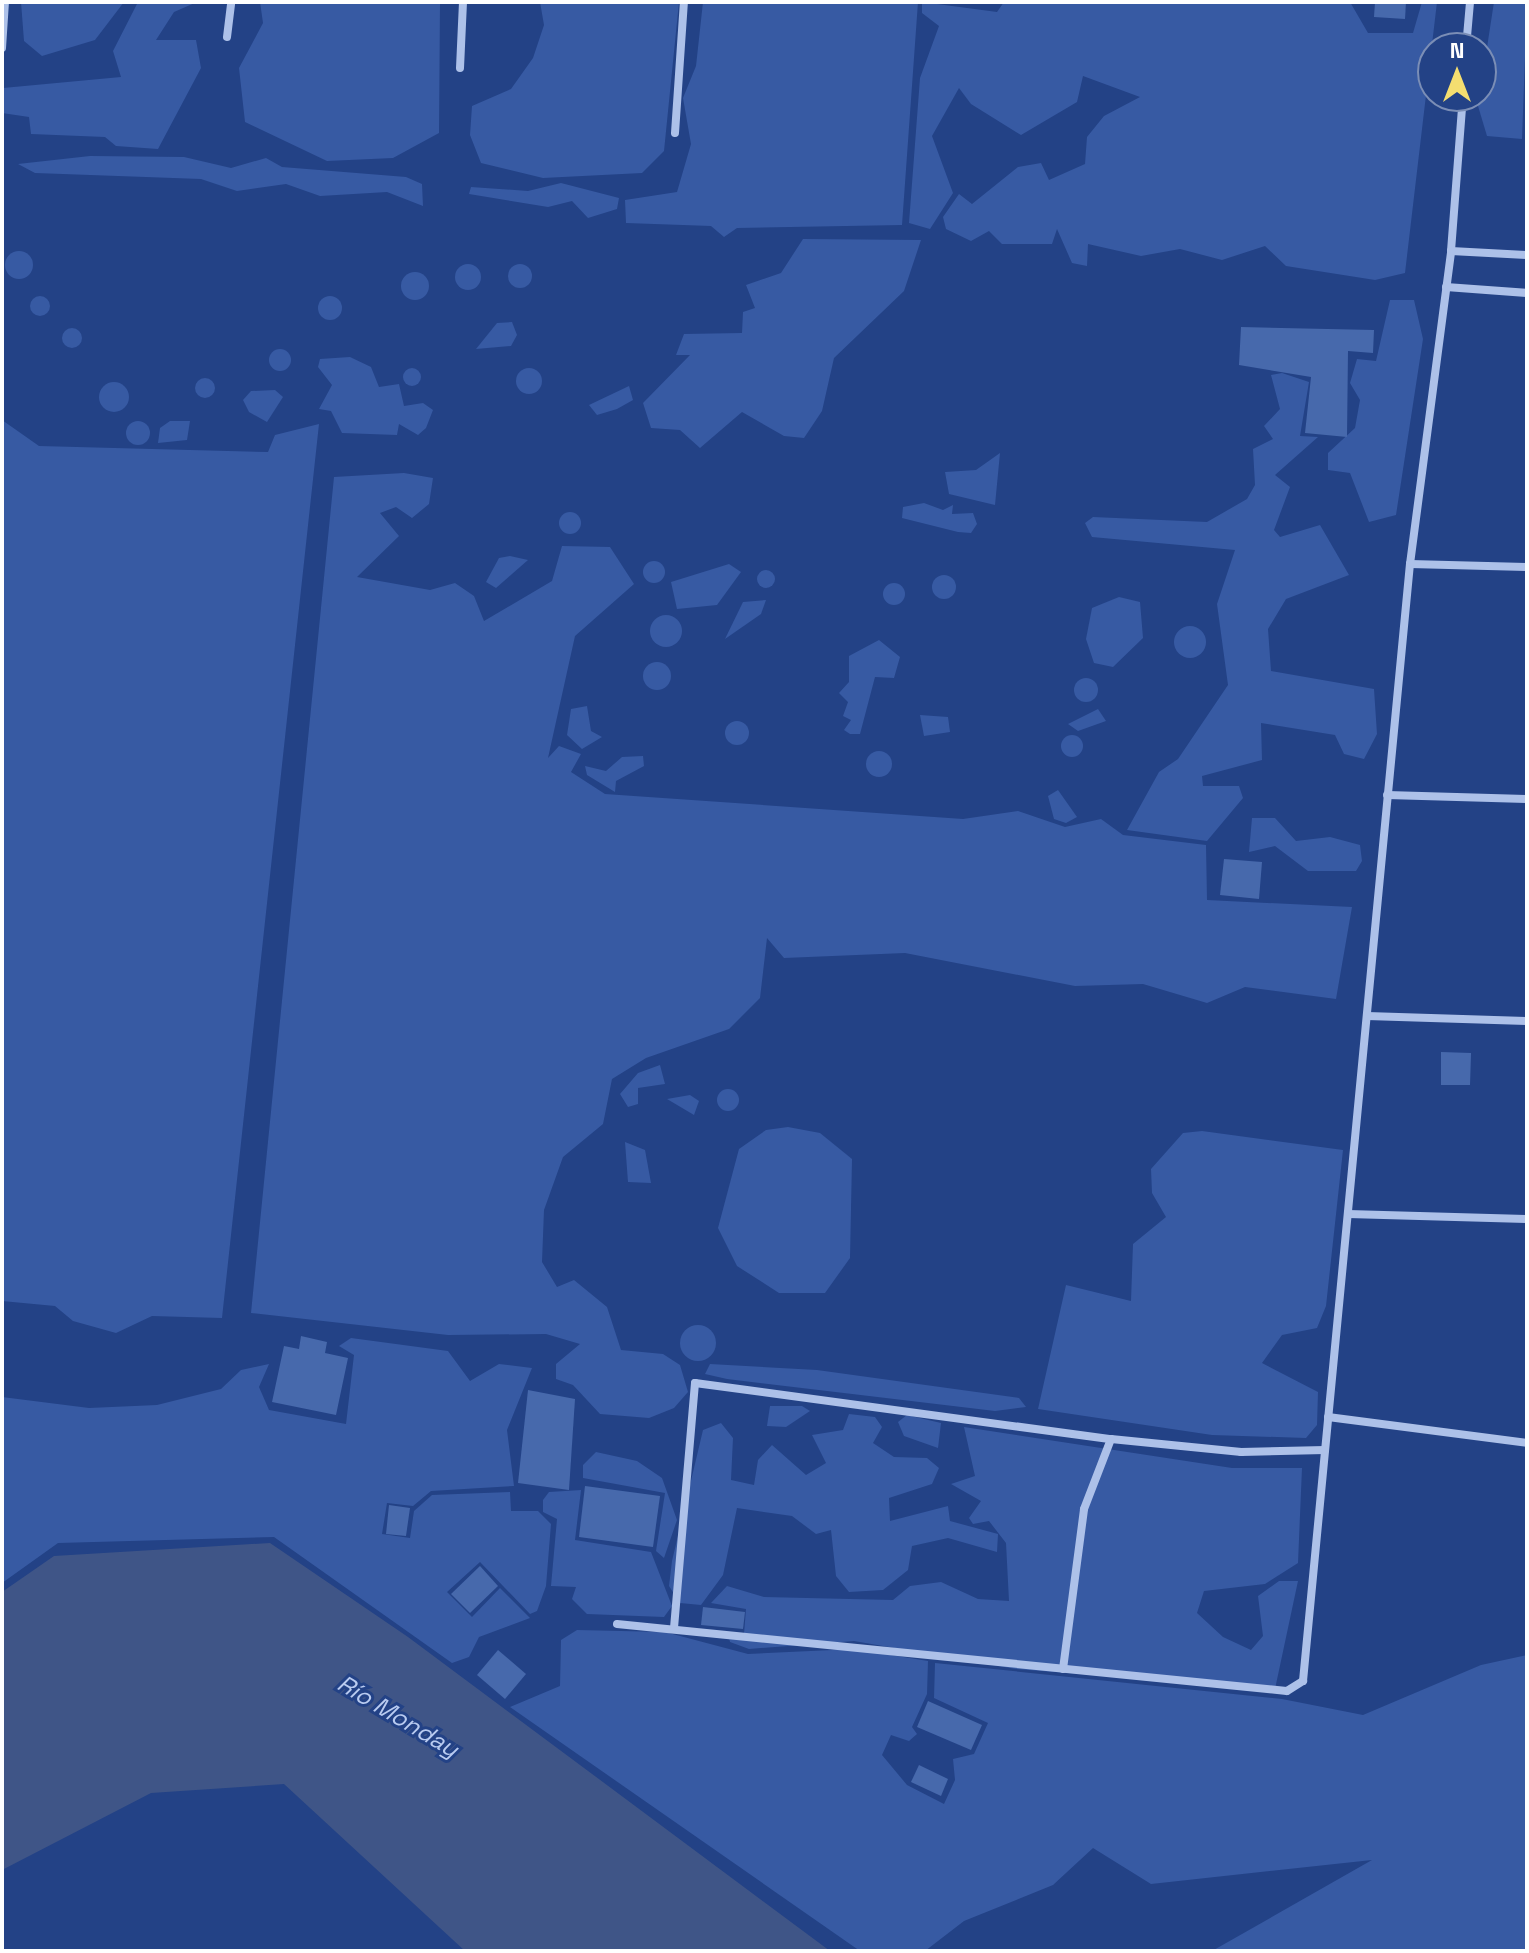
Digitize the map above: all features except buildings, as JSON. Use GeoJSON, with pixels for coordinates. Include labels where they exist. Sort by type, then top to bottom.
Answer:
{"type":"FeatureCollection","features":[{"type":"Feature","properties":{"kind":"street"},"geometry":{"type":"LineString","coordinates":[[2,48],[5,2]]}},
{"type":"Feature","properties":{"kind":"street"},"geometry":{"type":"LineString","coordinates":[[227,37],[231,2]]}},
{"type":"Feature","properties":{"kind":"street"},"geometry":{"type":"LineString","coordinates":[[460,68],[463,2]]}},
{"type":"Feature","properties":{"kind":"street"},"geometry":{"type":"LineString","coordinates":[[675,133],[684,2]]}},
{"type":"Feature","properties":{"kind":"street"},"geometry":{"type":"LineString","coordinates":[[1467,32],[1470,2]]}},
{"type":"Feature","properties":{"kind":"street"},"geometry":{"type":"LineString","coordinates":[[617,1624],[1063,1669],[1296,1687],[1303,1681],[1410,564],[1451,251],[1462,112]]}},
{"type":"Feature","properties":{"kind":"street"},"geometry":{"type":"LineString","coordinates":[[1451,251],[1527,255]]}},
{"type":"Feature","properties":{"kind":"street"},"geometry":{"type":"LineString","coordinates":[[1446,287],[1527,293]]}},
{"type":"Feature","properties":{"kind":"street"},"geometry":{"type":"LineString","coordinates":[[1410,564],[1527,567]]}},
{"type":"Feature","properties":{"kind":"street"},"geometry":{"type":"LineString","coordinates":[[1387,795],[1527,799]]}},
{"type":"Feature","properties":{"kind":"street"},"geometry":{"type":"LineString","coordinates":[[1367,1016],[1527,1021]]}},
{"type":"Feature","properties":{"kind":"street"},"geometry":{"type":"LineString","coordinates":[[1348,1214],[1527,1219]]}},
{"type":"Feature","properties":{"kind":"street"},"geometry":{"type":"LineString","coordinates":[[674,1628],[695,1383],[1111,1439],[1241,1452],[1325,1450]]}},
{"type":"Feature","properties":{"kind":"street"},"geometry":{"type":"LineString","coordinates":[[1328,1417],[1527,1443]]}},
{"type":"Feature","properties":{"kind":"street"},"geometry":{"type":"LineString","coordinates":[[1063,1669],[1084,1509],[1111,1439]]}},
{"type":"Feature","properties":{"kind":"shaded area"},"geometry":{"type":"Polygon","coordinates":[[[21,2],[124,2],[95,40],[42,56],[24,41],[21,2]]]}},
{"type":"Feature","properties":{"kind":"shaded area"},"geometry":{"type":"Polygon","coordinates":[[[138,2],[197,2],[174,12],[156,40],[196,40],[201,68],[158,149],[116,146],[105,137],[31,134],[29,117],[2,113],[3,88],[121,77],[113,51],[138,2]]]}},
{"type":"Feature","properties":{"kind":"shaded area"},"geometry":{"type":"Polygon","coordinates":[[[260,2],[440,2],[439,133],[393,158],[327,161],[245,122],[239,68],[263,23],[260,2]]]}},
{"type":"Feature","properties":{"kind":"shaded area"},"geometry":{"type":"Polygon","coordinates":[[[540,2],[679,2],[664,151],[642,173],[543,178],[481,163],[470,135],[472,106],[511,89],[533,58],[544,25],[540,2]]]}},
{"type":"Feature","properties":{"kind":"shaded area"},"geometry":{"type":"Polygon","coordinates":[[[703,2],[918,2],[902,225],[737,228],[724,237],[711,226],[626,223],[625,200],[677,192],[691,144],[683,98],[696,66],[703,2]]]}},
{"type":"Feature","properties":{"kind":"shaded area"},"geometry":{"type":"Polygon","coordinates":[[[922,2],[997,12],[1004,2],[1350,2],[1368,33],[1413,33],[1422,2],[1437,2],[1433,32],[1417,32],[1417,112],[1424,112],[1405,273],[1375,280],[1286,266],[1265,246],[1222,260],[1180,249],[1141,256],[1088,244],[1087,266],[1072,263],[1057,229],[1052,244],[1002,244],[989,231],[971,241],[946,229],[943,217],[959,194],[972,204],[1018,167],[1041,163],[1049,180],[1085,164],[1087,137],[1104,116],[1140,97],[1083,76],[1077,102],[1021,135],[971,104],[959,88],[932,136],[953,193],[930,229],[909,223],[920,78],[939,26],[922,13],[922,2]]]}},
{"type":"Feature","properties":{"kind":"shaded area"},"geometry":{"type":"Polygon","coordinates":[[[1494,2],[1527,2],[1522,139],[1487,136],[1480,112],[1497,112],[1497,32],[1489,32],[1494,2]]]}},
{"type":"Feature","properties":{"kind":"shaded area"},"geometry":{"type":"Polygon","coordinates":[[[90,156],[184,157],[231,168],[266,158],[282,167],[406,177],[422,184],[423,206],[387,192],[320,196],[286,184],[237,191],[201,179],[35,173],[18,164],[90,156]]]}},
{"type":"Feature","properties":{"kind":"shaded area"},"geometry":{"type":"Polygon","coordinates":[[[561,183],[619,198],[617,209],[588,218],[572,201],[548,207],[469,194],[471,187],[528,191],[561,183]]]}},
{"type":"Feature","properties":{"kind":"shaded area"},"geometry":{"type":"Polygon","coordinates":[[[803,239],[921,240],[904,291],[834,358],[822,411],[804,438],[784,436],[742,412],[700,448],[680,430],[651,428],[643,403],[690,355],[676,355],[684,334],[742,333],[743,312],[755,308],[746,285],[781,273],[803,239]]]}},
{"type":"Feature","properties":{"kind":"shaded area"},"geometry":{"type":"Polygon","coordinates":[[[19,251],[29,255],[33,265],[29,275],[19,279],[9,275],[5,265],[9,255],[19,251]]]}},
{"type":"Feature","properties":{"kind":"shaded area"},"geometry":{"type":"Polygon","coordinates":[[[468,264],[478,267],[481,277],[478,287],[468,290],[458,287],[455,277],[458,267],[468,264]]]}},
{"type":"Feature","properties":{"kind":"shaded area"},"geometry":{"type":"Polygon","coordinates":[[[520,264],[529,267],[532,276],[529,285],[520,288],[511,285],[508,276],[511,267],[520,264]]]}},
{"type":"Feature","properties":{"kind":"shaded area"},"geometry":{"type":"Polygon","coordinates":[[[415,272],[425,276],[429,286],[425,296],[415,300],[405,296],[401,286],[405,276],[415,272]]]}},
{"type":"Feature","properties":{"kind":"shaded area"},"geometry":{"type":"Polygon","coordinates":[[[40,296],[47,299],[50,306],[47,313],[40,316],[33,313],[30,306],[33,299],[40,296]]]}},
{"type":"Feature","properties":{"kind":"shaded area"},"geometry":{"type":"Polygon","coordinates":[[[330,296],[338,300],[342,308],[338,316],[330,320],[322,316],[318,308],[322,300],[330,296]]]}},
{"type":"Feature","properties":{"kind":"shaded area"},"geometry":{"type":"Polygon","coordinates":[[[1390,300],[1414,300],[1423,339],[1396,515],[1369,522],[1350,473],[1328,470],[1328,453],[1355,428],[1360,400],[1350,383],[1357,359],[1376,361],[1390,300]]]}},
{"type":"Feature","properties":{"kind":"shaded area"},"geometry":{"type":"Polygon","coordinates":[[[512,322],[517,335],[511,346],[476,349],[497,323],[512,322]]]}},
{"type":"Feature","properties":{"kind":"shaded area"},"geometry":{"type":"Polygon","coordinates":[[[68,328],[76,328],[82,338],[76,348],[68,348],[62,342],[62,334],[68,328]]]}},
{"type":"Feature","properties":{"kind":"shaded area"},"geometry":{"type":"Polygon","coordinates":[[[280,349],[288,352],[291,360],[288,368],[280,371],[272,368],[269,360],[272,352],[280,349]]]}},
{"type":"Feature","properties":{"kind":"shaded area"},"geometry":{"type":"Polygon","coordinates":[[[350,357],[371,367],[379,387],[399,384],[404,406],[423,403],[433,410],[426,428],[418,435],[399,424],[397,435],[342,433],[331,411],[319,409],[332,385],[318,367],[320,359],[350,357]]]}},
{"type":"Feature","properties":{"kind":"shaded area"},"geometry":{"type":"Polygon","coordinates":[[[408,368],[416,368],[421,377],[419,384],[408,386],[403,381],[403,373],[408,368]]]}},
{"type":"Feature","properties":{"kind":"shaded area"},"geometry":{"type":"Polygon","coordinates":[[[529,368],[538,372],[542,381],[538,390],[529,394],[520,390],[516,381],[520,372],[529,368]]]}},
{"type":"Feature","properties":{"kind":"shaded area"},"geometry":{"type":"Polygon","coordinates":[[[1282,373],[1309,382],[1300,436],[1318,437],[1275,475],[1290,487],[1274,530],[1280,537],[1320,525],[1349,575],[1286,599],[1268,629],[1271,671],[1374,689],[1377,734],[1364,759],[1344,754],[1335,735],[1261,723],[1262,760],[1202,776],[1203,786],[1239,786],[1243,798],[1207,841],[1127,830],[1159,772],[1178,759],[1228,685],[1217,604],[1235,550],[1092,537],[1085,523],[1093,517],[1207,522],[1247,499],[1255,485],[1253,449],[1273,439],[1264,426],[1280,409],[1271,375],[1282,373]]]}},
{"type":"Feature","properties":{"kind":"shaded area"},"geometry":{"type":"Polygon","coordinates":[[[205,378],[212,381],[215,388],[212,395],[205,398],[198,395],[195,388],[198,381],[205,378]]]}},
{"type":"Feature","properties":{"kind":"shaded area"},"geometry":{"type":"Polygon","coordinates":[[[114,382],[125,386],[129,397],[125,408],[114,412],[103,408],[99,397],[103,386],[114,382]]]}},
{"type":"Feature","properties":{"kind":"shaded area"},"geometry":{"type":"Polygon","coordinates":[[[629,386],[633,400],[617,409],[597,415],[589,405],[629,386]]]}},
{"type":"Feature","properties":{"kind":"shaded area"},"geometry":{"type":"Polygon","coordinates":[[[275,390],[283,397],[267,422],[249,412],[243,400],[251,391],[275,390]]]}},
{"type":"Feature","properties":{"kind":"shaded area"},"geometry":{"type":"Polygon","coordinates":[[[2,420],[39,446],[268,452],[275,435],[319,424],[222,1318],[152,1316],[116,1333],[73,1321],[55,1306],[2,1301],[2,420]]]}},
{"type":"Feature","properties":{"kind":"shaded area"},"geometry":{"type":"Polygon","coordinates":[[[138,421],[149,428],[150,433],[143,444],[138,445],[127,438],[126,433],[133,422],[138,421]]]}},
{"type":"Feature","properties":{"kind":"shaded area"},"geometry":{"type":"Polygon","coordinates":[[[170,421],[190,421],[187,440],[158,443],[160,428],[170,421]]]}},
{"type":"Feature","properties":{"kind":"shaded area"},"geometry":{"type":"Polygon","coordinates":[[[1000,453],[995,505],[949,494],[945,472],[976,470],[1000,453]]]}},
{"type":"Feature","properties":{"kind":"shaded area"},"geometry":{"type":"Polygon","coordinates":[[[404,473],[433,478],[429,504],[412,518],[396,507],[380,513],[399,536],[357,577],[430,590],[455,583],[474,596],[484,621],[552,581],[562,546],[610,547],[634,584],[575,636],[548,758],[559,746],[581,754],[571,772],[605,794],[963,819],[1018,811],[1065,827],[1101,819],[1123,835],[1206,845],[1207,900],[1352,907],[1336,999],[1245,987],[1207,1003],[1143,984],[1075,986],[905,953],[784,958],[767,938],[760,998],[729,1029],[646,1058],[612,1079],[603,1124],[563,1157],[544,1210],[542,1262],[557,1287],[574,1280],[607,1307],[621,1350],[663,1354],[680,1365],[688,1392],[674,1408],[649,1418],[600,1414],[573,1385],[556,1379],[556,1364],[580,1344],[546,1334],[448,1335],[251,1313],[334,477],[404,473]]]}},
{"type":"Feature","properties":{"kind":"shaded area"},"geometry":{"type":"Polygon","coordinates":[[[924,503],[943,510],[953,505],[952,514],[973,513],[977,524],[971,533],[958,532],[902,518],[903,507],[924,503]]]}},
{"type":"Feature","properties":{"kind":"shaded area"},"geometry":{"type":"Polygon","coordinates":[[[570,512],[578,515],[581,523],[578,531],[570,534],[562,531],[559,523],[562,515],[570,512]]]}},
{"type":"Feature","properties":{"kind":"shaded area"},"geometry":{"type":"Polygon","coordinates":[[[510,556],[528,560],[496,588],[486,582],[499,558],[510,556]]]}},
{"type":"Feature","properties":{"kind":"shaded area"},"geometry":{"type":"Polygon","coordinates":[[[654,561],[662,564],[665,572],[662,580],[654,583],[646,580],[643,572],[646,564],[654,561]]]}},
{"type":"Feature","properties":{"kind":"shaded area"},"geometry":{"type":"Polygon","coordinates":[[[729,564],[741,572],[717,605],[677,609],[671,582],[729,564]]]}},
{"type":"Feature","properties":{"kind":"shaded area"},"geometry":{"type":"Polygon","coordinates":[[[762,570],[770,570],[775,579],[773,586],[762,588],[757,583],[757,575],[762,570]]]}},
{"type":"Feature","properties":{"kind":"shaded area"},"geometry":{"type":"Polygon","coordinates":[[[944,575],[953,578],[956,587],[953,596],[944,599],[935,596],[932,587],[935,578],[944,575]]]}},
{"type":"Feature","properties":{"kind":"shaded area"},"geometry":{"type":"Polygon","coordinates":[[[894,583],[902,586],[905,594],[902,602],[894,605],[886,602],[883,594],[886,586],[894,583]]]}},
{"type":"Feature","properties":{"kind":"shaded area"},"geometry":{"type":"Polygon","coordinates":[[[1119,597],[1140,602],[1143,638],[1113,667],[1094,663],[1086,639],[1092,608],[1119,597]]]}},
{"type":"Feature","properties":{"kind":"shaded area"},"geometry":{"type":"Polygon","coordinates":[[[766,600],[761,614],[725,639],[743,602],[766,600]]]}},
{"type":"Feature","properties":{"kind":"shaded area"},"geometry":{"type":"Polygon","coordinates":[[[666,615],[677,620],[682,631],[677,642],[666,647],[655,642],[650,631],[655,620],[666,615]]]}},
{"type":"Feature","properties":{"kind":"shaded area"},"geometry":{"type":"Polygon","coordinates":[[[1190,626],[1201,631],[1206,642],[1201,653],[1190,658],[1179,653],[1174,642],[1179,631],[1190,626]]]}},
{"type":"Feature","properties":{"kind":"shaded area"},"geometry":{"type":"Polygon","coordinates":[[[879,640],[900,657],[894,678],[875,677],[860,734],[850,734],[844,730],[851,720],[843,716],[848,702],[839,693],[849,682],[849,656],[879,640]]]}},
{"type":"Feature","properties":{"kind":"shaded area"},"geometry":{"type":"Polygon","coordinates":[[[657,662],[667,666],[671,676],[667,686],[657,690],[647,686],[643,676],[647,666],[657,662]]]}},
{"type":"Feature","properties":{"kind":"shaded area"},"geometry":{"type":"Polygon","coordinates":[[[1086,678],[1094,682],[1098,690],[1094,698],[1086,702],[1078,698],[1074,690],[1078,682],[1086,678]]]}},
{"type":"Feature","properties":{"kind":"shaded area"},"geometry":{"type":"Polygon","coordinates":[[[587,706],[591,731],[602,737],[582,749],[567,735],[571,709],[587,706]]]}},
{"type":"Feature","properties":{"kind":"shaded area"},"geometry":{"type":"Polygon","coordinates":[[[1098,709],[1106,721],[1078,731],[1068,724],[1098,709]]]}},
{"type":"Feature","properties":{"kind":"shaded area"},"geometry":{"type":"Polygon","coordinates":[[[920,715],[948,717],[950,732],[924,736],[920,715]]]}},
{"type":"Feature","properties":{"kind":"shaded area"},"geometry":{"type":"Polygon","coordinates":[[[737,721],[745,725],[749,733],[745,741],[737,745],[729,741],[725,733],[729,725],[737,721]]]}},
{"type":"Feature","properties":{"kind":"shaded area"},"geometry":{"type":"Polygon","coordinates":[[[1072,735],[1080,738],[1083,746],[1080,754],[1072,757],[1064,754],[1061,746],[1064,738],[1072,735]]]}},
{"type":"Feature","properties":{"kind":"shaded area"},"geometry":{"type":"Polygon","coordinates":[[[879,751],[888,755],[892,764],[888,773],[879,777],[870,773],[866,764],[870,755],[879,751]]]}},
{"type":"Feature","properties":{"kind":"shaded area"},"geometry":{"type":"Polygon","coordinates":[[[643,756],[644,766],[616,781],[615,792],[587,775],[585,766],[606,771],[622,757],[643,756]]]}},
{"type":"Feature","properties":{"kind":"shaded area"},"geometry":{"type":"Polygon","coordinates":[[[1058,790],[1077,817],[1066,823],[1054,819],[1048,796],[1058,790]]]}},
{"type":"Feature","properties":{"kind":"shaded area"},"geometry":{"type":"Polygon","coordinates":[[[1252,818],[1275,818],[1296,841],[1330,837],[1360,845],[1362,861],[1356,871],[1308,871],[1275,846],[1249,852],[1252,818]]]}},
{"type":"Feature","properties":{"kind":"shaded area"},"geometry":{"type":"Polygon","coordinates":[[[660,1065],[665,1084],[638,1088],[638,1104],[628,1107],[620,1094],[638,1073],[660,1065]]]}},
{"type":"Feature","properties":{"kind":"shaded area"},"geometry":{"type":"Polygon","coordinates":[[[724,1089],[732,1089],[739,1100],[732,1111],[724,1111],[717,1104],[717,1096],[724,1089]]]}},
{"type":"Feature","properties":{"kind":"shaded area"},"geometry":{"type":"Polygon","coordinates":[[[690,1095],[699,1101],[694,1115],[667,1099],[690,1095]]]}},
{"type":"Feature","properties":{"kind":"shaded area"},"geometry":{"type":"Polygon","coordinates":[[[788,1127],[820,1133],[852,1159],[850,1258],[825,1293],[779,1293],[737,1266],[718,1228],[739,1149],[766,1130],[788,1127]]]}},
{"type":"Feature","properties":{"kind":"shaded area"},"geometry":{"type":"Polygon","coordinates":[[[1202,1131],[1343,1150],[1326,1306],[1317,1328],[1282,1335],[1262,1363],[1318,1392],[1317,1425],[1306,1438],[1212,1435],[1038,1409],[1066,1285],[1131,1301],[1133,1244],[1166,1217],[1152,1193],[1151,1169],[1183,1133],[1202,1131]]]}},
{"type":"Feature","properties":{"kind":"shaded area"},"geometry":{"type":"Polygon","coordinates":[[[625,1142],[645,1150],[651,1183],[628,1182],[625,1142]]]}},
{"type":"Feature","properties":{"kind":"shaded area"},"geometry":{"type":"Polygon","coordinates":[[[698,1325],[710,1331],[716,1343],[710,1355],[698,1361],[686,1355],[680,1343],[686,1331],[698,1325]]]}},
{"type":"Feature","properties":{"kind":"shaded area"},"geometry":{"type":"Polygon","coordinates":[[[351,1338],[448,1351],[470,1381],[499,1364],[532,1368],[507,1430],[514,1486],[431,1491],[413,1506],[387,1503],[382,1534],[410,1538],[414,1511],[432,1495],[510,1492],[511,1511],[538,1511],[551,1524],[546,1586],[537,1611],[530,1614],[480,1562],[447,1592],[472,1617],[500,1588],[530,1618],[479,1637],[469,1657],[452,1663],[274,1537],[58,1543],[2,1583],[2,1397],[89,1408],[157,1405],[221,1389],[241,1370],[269,1364],[259,1387],[269,1410],[346,1424],[354,1355],[339,1346],[351,1338]]]}},
{"type":"Feature","properties":{"kind":"shaded area"},"geometry":{"type":"Polygon","coordinates":[[[710,1364],[817,1370],[1019,1398],[1026,1407],[995,1411],[727,1379],[705,1374],[710,1364]]]}},
{"type":"Feature","properties":{"kind":"shaded area"},"geometry":{"type":"Polygon","coordinates":[[[770,1406],[802,1406],[810,1411],[786,1427],[767,1426],[770,1406]]]}},
{"type":"Feature","properties":{"kind":"shaded area"},"geometry":{"type":"Polygon","coordinates":[[[849,1414],[875,1417],[882,1427],[873,1443],[894,1457],[927,1458],[939,1468],[932,1484],[889,1498],[890,1521],[948,1506],[950,1521],[998,1534],[997,1552],[948,1538],[912,1546],[908,1570],[883,1590],[849,1592],[836,1576],[831,1530],[816,1534],[792,1516],[737,1508],[723,1575],[701,1605],[680,1603],[669,1586],[672,1561],[703,1430],[721,1423],[733,1438],[731,1480],[754,1485],[758,1460],[772,1445],[806,1475],[826,1463],[812,1435],[843,1430],[849,1414]]]}},
{"type":"Feature","properties":{"kind":"shaded area"},"geometry":{"type":"Polygon","coordinates":[[[907,1415],[941,1423],[938,1448],[904,1436],[898,1422],[907,1415]]]}},
{"type":"Feature","properties":{"kind":"shaded area"},"geometry":{"type":"Polygon","coordinates":[[[964,1427],[1232,1468],[1302,1468],[1298,1563],[1265,1584],[1204,1591],[1197,1613],[1223,1637],[1251,1650],[1263,1636],[1258,1596],[1279,1581],[1298,1581],[1275,1689],[1016,1669],[854,1641],[749,1649],[730,1642],[728,1633],[744,1634],[746,1609],[711,1603],[727,1586],[764,1597],[893,1600],[910,1586],[941,1582],[978,1599],[1009,1601],[1006,1543],[989,1521],[973,1524],[969,1518],[981,1501],[951,1484],[975,1476],[964,1427]]]}},
{"type":"Feature","properties":{"kind":"shaded area"},"geometry":{"type":"Polygon","coordinates":[[[596,1452],[637,1461],[662,1478],[677,1520],[664,1558],[656,1551],[665,1493],[583,1478],[583,1465],[596,1452]]]}},
{"type":"Feature","properties":{"kind":"shaded area"},"geometry":{"type":"Polygon","coordinates":[[[581,1490],[575,1540],[651,1552],[672,1606],[664,1617],[587,1614],[572,1599],[576,1587],[551,1586],[557,1519],[543,1512],[543,1500],[549,1492],[581,1490]]]}},
{"type":"Feature","properties":{"kind":"shaded area"},"geometry":{"type":"Polygon","coordinates":[[[577,1630],[665,1632],[748,1654],[854,1649],[928,1661],[927,1694],[912,1727],[917,1734],[909,1741],[891,1735],[882,1755],[907,1785],[944,1804],[955,1780],[953,1759],[974,1754],[988,1723],[934,1698],[935,1663],[1282,1699],[1363,1715],[1481,1665],[1527,1655],[1527,1951],[1212,1951],[1372,1860],[1151,1884],[1093,1848],[1053,1885],[964,1921],[925,1951],[860,1951],[510,1707],[560,1686],[561,1640],[577,1630]]]}},
{"type":"Feature","properties":{"kind":"water","name":"Río Monday"},"geometry":{"type":"Polygon","coordinates":[[[270,1543],[408,1637],[830,1951],[465,1951],[284,1784],[151,1793],[2,1870],[2,1592],[54,1556],[270,1543]]]}}]}
